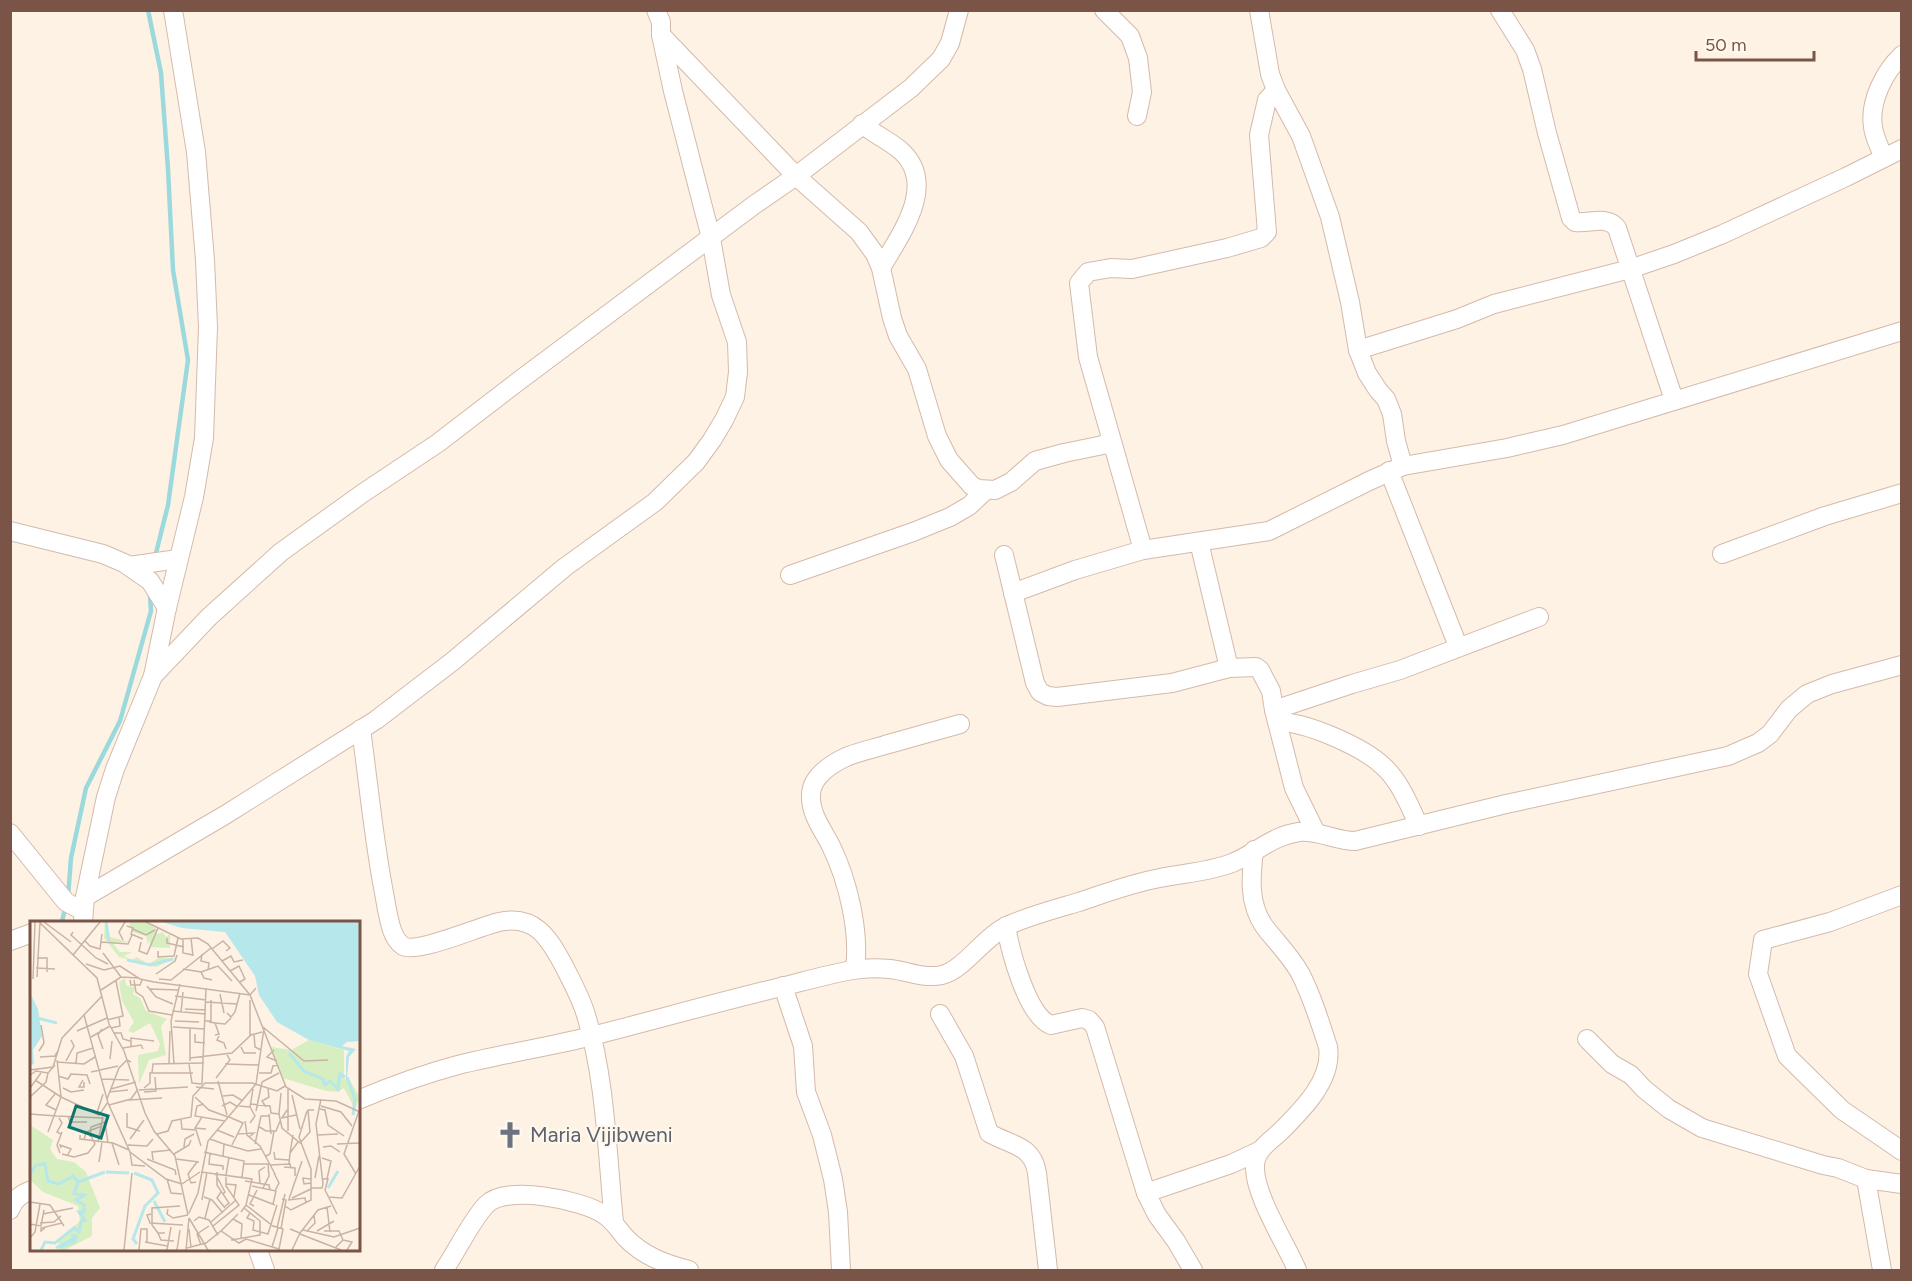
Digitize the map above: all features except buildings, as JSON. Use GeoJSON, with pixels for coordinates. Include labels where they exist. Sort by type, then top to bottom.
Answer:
{"type":"FeatureCollection","features":[{"type":"Feature","properties":{"kind":"street"},"geometry":{"type":"LineString","coordinates":[[81,915],[104,808],[115,770],[153,676],[166,608],[194,497],[204,438],[208,327],[206,260],[196,152],[173,10]]}},
{"type":"Feature","properties":{"kind":"street"},"geometry":{"type":"LineString","coordinates":[[153,676],[209,617],[281,552],[438,443],[911,88],[941,59],[950,43],[959,10]]}},
{"type":"Feature","properties":{"kind":"street"},"geometry":{"type":"LineString","coordinates":[[1104,10],[1130,36],[1138,58],[1142,92],[1137,116]]}},
{"type":"Feature","properties":{"kind":"street"},"geometry":{"type":"LineString","coordinates":[[1259,10],[1266,56],[1276,90],[1300,136],[1330,217],[1350,302],[1358,351],[1367,373],[1377,390],[1386,399],[1392,414],[1396,441],[1396,469],[1458,646]]}},
{"type":"Feature","properties":{"kind":"street"},"geometry":{"type":"LineString","coordinates":[[1500,10],[1525,51],[1532,69],[1571,218],[1575,222],[1599,220],[1614,224],[1674,400]]}},
{"type":"Feature","properties":{"kind":"street"},"geometry":{"type":"LineString","coordinates":[[656,20],[796,176],[859,232],[875,254],[881,268],[898,336],[917,369],[937,436],[949,460],[972,486],[986,490],[1004,487],[1035,461],[1103,445],[1111,440]]}},
{"type":"Feature","properties":{"kind":"street"},"geometry":{"type":"LineString","coordinates":[[81,915],[225,815],[376,720],[453,661],[565,567],[655,502],[696,462],[712,440],[735,397],[738,372],[737,342],[721,295],[711,238],[656,20]]}},
{"type":"Feature","properties":{"kind":"street"},"geometry":{"type":"LineString","coordinates":[[1884,158],[1873,128],[1877,92],[1886,75],[1902,56]]}},
{"type":"Feature","properties":{"kind":"street"},"geometry":{"type":"LineString","coordinates":[[1143,550],[1088,357],[1079,283],[1088,272],[1111,268],[1132,269],[1261,238],[1267,232],[1259,135],[1267,100],[1276,90]]}},
{"type":"Feature","properties":{"kind":"street"},"geometry":{"type":"LineString","coordinates":[[862,124],[900,150],[909,160],[918,187],[915,205],[881,268]]}},
{"type":"Feature","properties":{"kind":"street"},"geometry":{"type":"LineString","coordinates":[[1358,351],[1494,304],[1630,269],[1723,234],[1902,149]]}},
{"type":"Feature","properties":{"kind":"street"},"geometry":{"type":"LineString","coordinates":[[1013,593],[1076,570],[1143,550],[1269,531],[1396,469],[1563,435],[1902,331]]}},
{"type":"Feature","properties":{"kind":"street"},"geometry":{"type":"LineString","coordinates":[[790,574],[950,517],[969,506],[986,490]]}},
{"type":"Feature","properties":{"kind":"street"},"geometry":{"type":"LineString","coordinates":[[1722,554],[1825,516],[1902,493]]}},
{"type":"Feature","properties":{"kind":"street"},"geometry":{"type":"LineString","coordinates":[[10,531],[103,554],[129,566],[150,580],[166,608]]}},
{"type":"Feature","properties":{"kind":"street"},"geometry":{"type":"LineString","coordinates":[[1199,542],[1229,668]]}},
{"type":"Feature","properties":{"kind":"street"},"geometry":{"type":"LineString","coordinates":[[1004,555],[1035,683],[1040,692],[1048,696],[1097,693],[1172,682],[1229,668],[1256,667],[1260,669],[1271,691],[1294,788],[1316,833]]}},
{"type":"Feature","properties":{"kind":"street"},"geometry":{"type":"LineString","coordinates":[[129,566],[178,559]]}},
{"type":"Feature","properties":{"kind":"street"},"geometry":{"type":"LineString","coordinates":[[1276,716],[1352,684],[1400,670],[1539,617]]}},
{"type":"Feature","properties":{"kind":"street"},"geometry":{"type":"LineString","coordinates":[[360,1099],[405,1081],[457,1066],[592,1036],[855,969],[891,969],[930,976],[943,974],[952,971],[1006,926],[1042,912],[1129,885],[1161,877],[1206,871],[1233,863],[1278,837],[1289,834],[1316,833],[1344,841],[1355,841],[1506,804],[1728,756],[1758,743],[1770,734],[1790,709],[1808,694],[1832,684],[1902,665]]}},
{"type":"Feature","properties":{"kind":"street"},"geometry":{"type":"LineString","coordinates":[[1276,716],[1351,746],[1374,759],[1391,775],[1419,826]]}},
{"type":"Feature","properties":{"kind":"street"},"geometry":{"type":"LineString","coordinates":[[855,969],[857,939],[849,900],[840,865],[812,808],[810,797],[812,787],[825,771],[846,757],[960,724]]}},
{"type":"Feature","properties":{"kind":"street"},"geometry":{"type":"LineString","coordinates":[[361,729],[376,850],[391,927],[397,939],[404,946],[413,948],[500,921],[518,922],[534,925],[546,936],[558,955],[585,1013],[592,1036],[600,1077],[614,1222]]}},
{"type":"Feature","properties":{"kind":"street"},"geometry":{"type":"LineString","coordinates":[[10,833],[66,902],[81,915]]}},
{"type":"Feature","properties":{"kind":"street"},"geometry":{"type":"LineString","coordinates":[[1146,1193],[1230,1164],[1260,1151],[1304,1106],[1326,1076],[1330,1058],[1324,1035],[1300,974],[1282,945],[1263,924],[1258,914],[1251,888],[1254,850]]}},
{"type":"Feature","properties":{"kind":"street"},"geometry":{"type":"LineString","coordinates":[[1902,895],[1830,922],[1763,940],[1758,974],[1787,1056],[1842,1110],[1902,1150]]}},
{"type":"Feature","properties":{"kind":"street"},"geometry":{"type":"LineString","coordinates":[[1006,926],[1017,972],[1027,995],[1043,1020],[1051,1025],[1082,1018],[1089,1020],[1095,1027],[1146,1193],[1157,1215],[1193,1270]]}},
{"type":"Feature","properties":{"kind":"street"},"geometry":{"type":"LineString","coordinates":[[10,941],[30,934]]}},
{"type":"Feature","properties":{"kind":"street"},"geometry":{"type":"LineString","coordinates":[[783,986],[803,1046],[803,1076],[806,1092],[822,1135],[833,1179],[838,1212],[841,1270]]}},
{"type":"Feature","properties":{"kind":"street"},"geometry":{"type":"LineString","coordinates":[[940,1014],[964,1056],[989,1133],[1021,1147],[1034,1158],[1048,1270]]}},
{"type":"Feature","properties":{"kind":"street"},"geometry":{"type":"LineString","coordinates":[[1587,1039],[1612,1064],[1630,1075],[1669,1109],[1702,1128],[1823,1166],[1838,1168],[1866,1179],[1902,1184]]}},
{"type":"Feature","properties":{"kind":"street"},"geometry":{"type":"LineString","coordinates":[[1260,1151],[1254,1166],[1255,1175],[1297,1270]]}},
{"type":"Feature","properties":{"kind":"street"},"geometry":{"type":"LineString","coordinates":[[1866,1179],[1882,1270]]}},
{"type":"Feature","properties":{"kind":"street"},"geometry":{"type":"LineString","coordinates":[[10,1210],[21,1194],[30,1191]]}},
{"type":"Feature","properties":{"kind":"street"},"geometry":{"type":"LineString","coordinates":[[444,1270],[486,1204],[501,1197],[519,1194],[562,1198],[603,1214],[614,1222],[638,1250],[678,1269]]}},
{"type":"Feature","properties":{"kind":"street"},"geometry":{"type":"LineString","coordinates":[[258,1251],[265,1270]]}},
{"type":"Feature","properties":{"kind":"waterway"},"geometry":{"type":"LineString","coordinates":[[148,10],[161,73],[173,270],[188,360],[168,505],[155,557]]}},
{"type":"Feature","properties":{"kind":"waterway"},"geometry":{"type":"LineString","coordinates":[[68,897],[71,858],[86,788],[120,721],[151,611],[150,595]]}},
{"type":"Feature","properties":{"kind":"waterway"},"geometry":{"type":"LineString","coordinates":[[62,921],[65,908]]}},
{"type":"Feature","properties":{"kind":"place","name":"Maria Vijibweni"},"geometry":{"type":"Point","coordinates":[510,1135]}}]}
